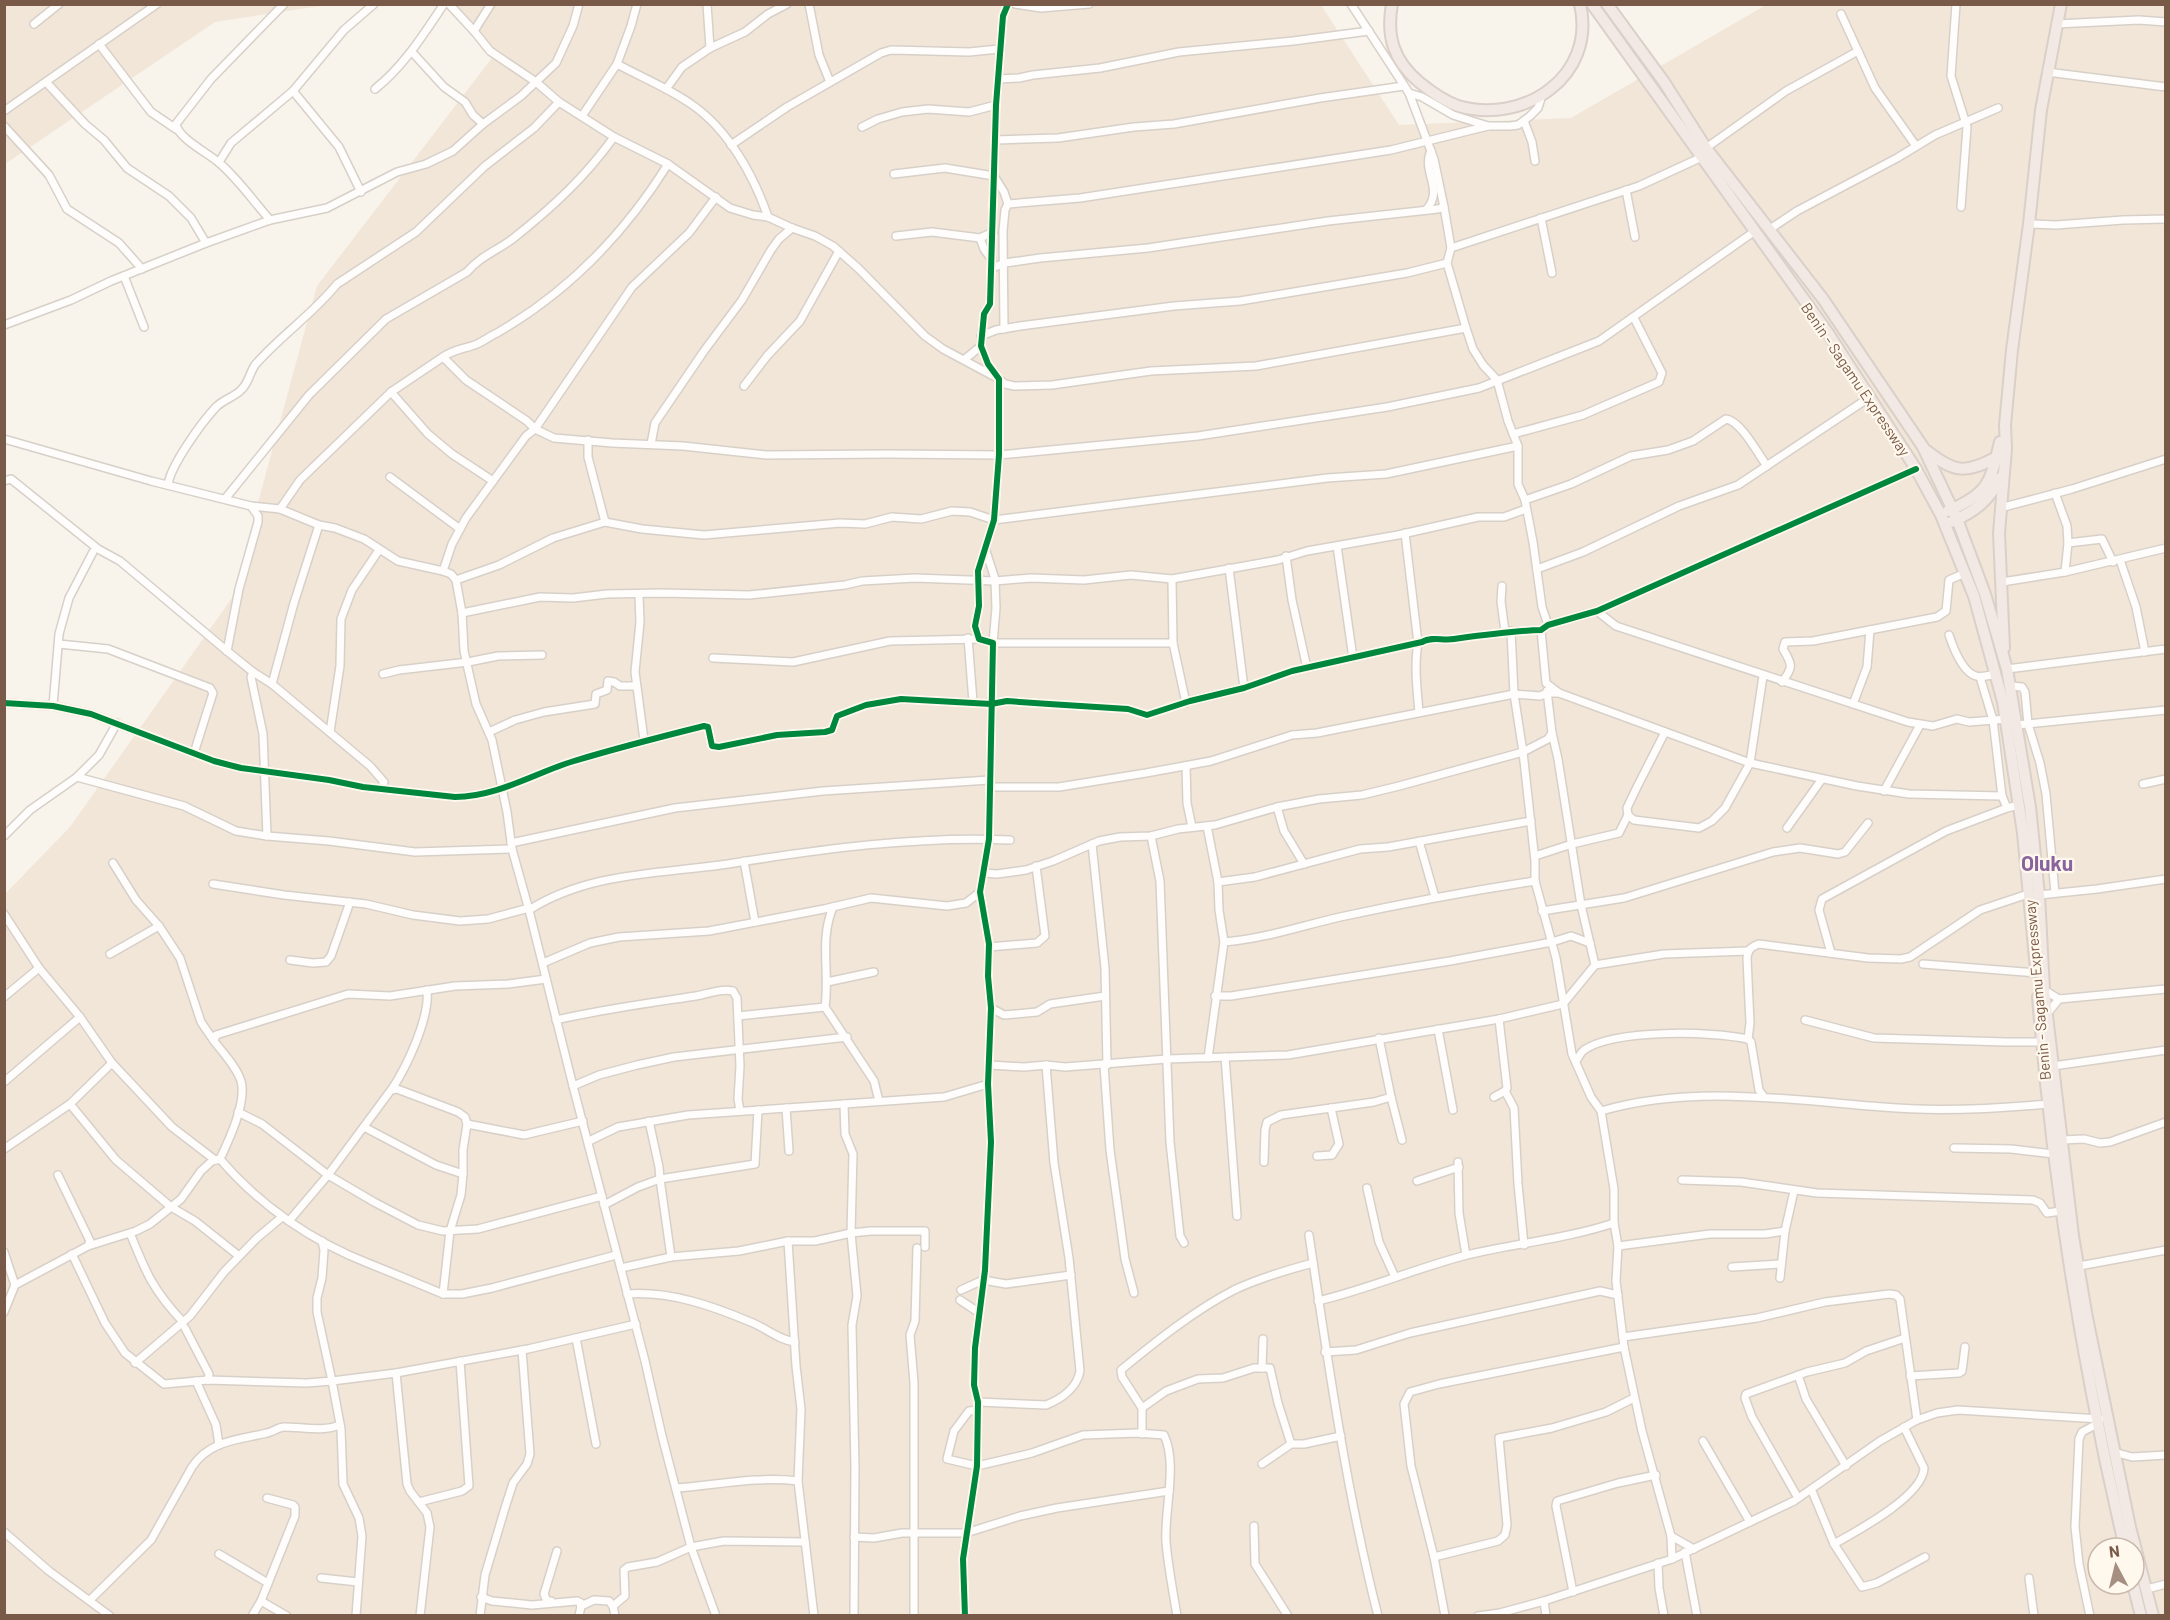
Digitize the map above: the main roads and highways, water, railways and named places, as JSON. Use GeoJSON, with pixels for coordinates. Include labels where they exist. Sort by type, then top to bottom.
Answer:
{"type":"FeatureCollection","features":[{"type":"Feature","properties":{"kind":"highway"},"geometry":{"type":"LineString","coordinates":[[1392,4],[1389,22],[1394,51],[1407,71],[1438,96],[1458,105],[1492,110],[1511,107],[1542,94],[1561,80],[1572,68],[1582,41],[1583,25],[1580,4]]}},
{"type":"Feature","properties":{"kind":"highway","name":"Benin - Sagamu Expressway"},"geometry":{"type":"LineString","coordinates":[[1592,4],[1704,153],[1916,469],[1943,520],[1974,596],[2007,719],[2034,895],[2036,973],[2046,1042],[2048,1104],[2061,1211],[2069,1236],[2100,1420],[2123,1536]]}},
{"type":"Feature","properties":{"kind":"highway"},"geometry":{"type":"LineString","coordinates":[[1607,4],[1664,82],[1704,153],[1770,229],[1841,323],[1924,449],[1955,514],[1985,594],[2023,725],[2034,895],[2047,1014],[2046,1042],[2053,1066],[2062,1140],[2069,1236],[2079,1266],[2093,1351],[2100,1420],[2114,1452],[2153,1616]]}},
{"type":"Feature","properties":{"kind":"highway"},"geometry":{"type":"LineString","coordinates":[[2006,664],[1999,533],[2006,449],[2005,424],[2041,110],[2061,4]]}},
{"type":"Feature","properties":{"kind":"highway"},"geometry":{"type":"LineString","coordinates":[[1955,514],[1986,486],[1995,470],[2005,424]]}},
{"type":"Feature","properties":{"kind":"highway"},"geometry":{"type":"LineString","coordinates":[[1924,449],[1949,467],[1958,469],[1973,467],[1997,457]]}},
{"type":"Feature","properties":{"kind":"highway"},"geometry":{"type":"LineString","coordinates":[[1943,520],[1981,506],[1996,487],[2003,472]]}},
{"type":"Feature","properties":{"kind":"highway"},"geometry":{"type":"LineString","coordinates":[[2136,1596],[2141,1616]]}},
{"type":"Feature","properties":{"kind":"district","name":"Oluku"},"geometry":{"type":"Point","coordinates":[2047,862]}}]}
